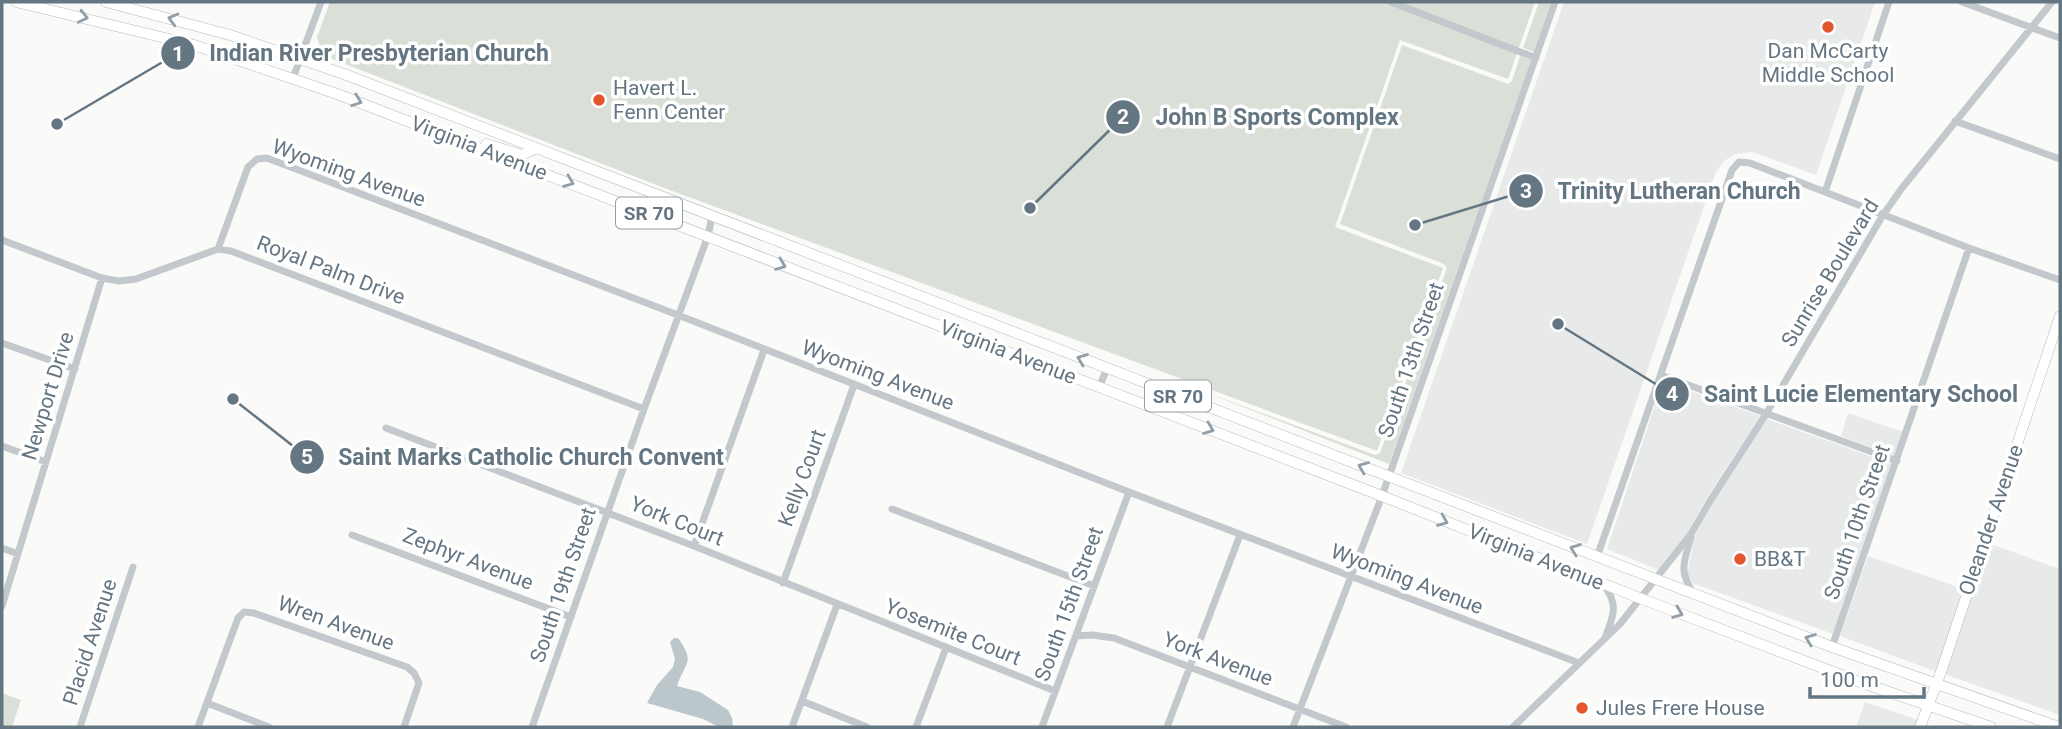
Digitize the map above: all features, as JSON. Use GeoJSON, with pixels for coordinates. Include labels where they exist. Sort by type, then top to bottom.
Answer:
{"type":"FeatureCollection","features":[{"type":"Feature","properties":{"kind":"main road","name":"Virginia Avenue"},"geometry":{"type":"LineString","coordinates":[[16,2],[160,36],[293,78],[1382,496],[1642,600],[1991,727]]}},
{"type":"Feature","properties":{"kind":"main road","name":"Virginia Avenue"},"geometry":{"type":"LineString","coordinates":[[106,2],[194,24],[300,58],[1695,595],[1832,647],[2059,727]]}},
{"type":"Feature","properties":{"kind":"main road"},"geometry":{"type":"LineString","coordinates":[[418,124],[522,155],[537,148]]}},
{"type":"Feature","properties":{"kind":"main road","name":"Oleander Avenue"},"geometry":{"type":"LineString","coordinates":[[1920,727],[2060,316]]}},
{"type":"Feature","properties":{"kind":"street"},"geometry":{"type":"LineString","coordinates":[[293,78],[321,2]]}},
{"type":"Feature","properties":{"kind":"street"},"geometry":{"type":"LineString","coordinates":[[1391,2],[1536,58]]}},
{"type":"Feature","properties":{"kind":"street","name":"South 13th Street"},"geometry":{"type":"LineString","coordinates":[[1293,727],[1382,496],[1555,2]]}},
{"type":"Feature","properties":{"kind":"street"},"geometry":{"type":"LineString","coordinates":[[1825,192],[1889,2]]}},
{"type":"Feature","properties":{"kind":"street"},"geometry":{"type":"LineString","coordinates":[[1962,2],[2060,38]]}},
{"type":"Feature","properties":{"kind":"street","name":"Sunrise Boulevard"},"geometry":{"type":"LineString","coordinates":[[1513,727],[1642,600],[1692,534],[1883,215],[2052,2]]}},
{"type":"Feature","properties":{"kind":"street"},"geometry":{"type":"LineString","coordinates":[[1955,121],[2060,159]]}},
{"type":"Feature","properties":{"kind":"street","name":"Wyoming Avenue"},"geometry":{"type":"LineString","coordinates":[[218,249],[248,167],[257,159],[267,158],[1240,535],[1579,663]]}},
{"type":"Feature","properties":{"kind":"street"},"geometry":{"type":"LineString","coordinates":[[1597,557],[1732,170],[1739,162],[1750,163],[1969,248],[2060,280]]}},
{"type":"Feature","properties":{"kind":"street","name":"South 19th Street"},"geometry":{"type":"LineString","coordinates":[[532,725],[708,236],[712,216]]}},
{"type":"Feature","properties":{"kind":"street"},"geometry":{"type":"LineString","coordinates":[[2,240],[102,278],[118,281],[136,279],[218,249]]}},
{"type":"Feature","properties":{"kind":"street","name":"South 10th Street"},"geometry":{"type":"LineString","coordinates":[[1832,647],[1969,248]]}},
{"type":"Feature","properties":{"kind":"street","name":"Royal Palm Drive"},"geometry":{"type":"LineString","coordinates":[[218,249],[231,251],[644,409]]}},
{"type":"Feature","properties":{"kind":"street","name":"Newport Drive"},"geometry":{"type":"LineString","coordinates":[[2,606],[102,278]]}},
{"type":"Feature","properties":{"kind":"street"},"geometry":{"type":"LineString","coordinates":[[2,343],[75,369]]}},
{"type":"Feature","properties":{"kind":"street"},"geometry":{"type":"LineString","coordinates":[[694,547],[764,350]]}},
{"type":"Feature","properties":{"kind":"street"},"geometry":{"type":"LineString","coordinates":[[1099,387],[1107,369]]}},
{"type":"Feature","properties":{"kind":"street"},"geometry":{"type":"LineString","coordinates":[[1661,375],[1897,461]]}},
{"type":"Feature","properties":{"kind":"street","name":"Kelly Court"},"geometry":{"type":"LineString","coordinates":[[783,583],[854,385]]}},
{"type":"Feature","properties":{"kind":"street","name":"York Court"},"geometry":{"type":"LineString","coordinates":[[386,428],[837,605]]}},
{"type":"Feature","properties":{"kind":"street"},"geometry":{"type":"LineString","coordinates":[[2,446],[46,462]]}},
{"type":"Feature","properties":{"kind":"street","name":"South 15th Street"},"geometry":{"type":"LineString","coordinates":[[1042,727],[1129,492]]}},
{"type":"Feature","properties":{"kind":"street"},"geometry":{"type":"LineString","coordinates":[[892,509],[1094,586]]}},
{"type":"Feature","properties":{"kind":"street"},"geometry":{"type":"LineString","coordinates":[[1692,534],[1683,575],[1695,595]]}},
{"type":"Feature","properties":{"kind":"street","name":"Zephyr Avenue"},"geometry":{"type":"LineString","coordinates":[[352,535],[571,617]]}},
{"type":"Feature","properties":{"kind":"street"},"geometry":{"type":"LineString","coordinates":[[1167,727],[1240,535]]}},
{"type":"Feature","properties":{"kind":"street"},"geometry":{"type":"LineString","coordinates":[[2,548],[18,554]]}},
{"type":"Feature","properties":{"kind":"street","name":"Placid Avenue"},"geometry":{"type":"LineString","coordinates":[[80,727],[133,567]]}},
{"type":"Feature","properties":{"kind":"street"},"geometry":{"type":"LineString","coordinates":[[1602,584],[1614,603],[1613,616],[1605,639]]}},
{"type":"Feature","properties":{"kind":"street"},"geometry":{"type":"LineString","coordinates":[[792,727],[837,605]]}},
{"type":"Feature","properties":{"kind":"street","name":"Yosemite Court"},"geometry":{"type":"LineString","coordinates":[[837,605],[1055,691]]}},
{"type":"Feature","properties":{"kind":"street","name":"Wren Avenue"},"geometry":{"type":"LineString","coordinates":[[207,703],[238,618],[244,612],[254,613],[407,667],[419,683],[404,727]]}},
{"type":"Feature","properties":{"kind":"street","name":"York Avenue"},"geometry":{"type":"LineString","coordinates":[[1076,636],[1114,638],[1346,727]]}},
{"type":"Feature","properties":{"kind":"street"},"geometry":{"type":"LineString","coordinates":[[916,727],[946,648]]}},
{"type":"Feature","properties":{"kind":"street"},"geometry":{"type":"LineString","coordinates":[[802,701],[867,727]]}},
{"type":"Feature","properties":{"kind":"street"},"geometry":{"type":"LineString","coordinates":[[198,727],[207,703],[269,727]]}},
{"type":"Feature","properties":{"kind":"street"},"geometry":{"type":"LineString","coordinates":[[532,725],[544,727]]}},
{"type":"Feature","properties":{"kind":"shaded area"},"geometry":{"type":"Polygon","coordinates":[[[330,2],[1535,2],[1508,79],[1400,40],[1335,227],[1443,268],[1377,451],[667,189],[322,55],[317,37],[330,2]]]}},
{"type":"Feature","properties":{"kind":"shaded area"},"geometry":{"type":"Polygon","coordinates":[[[1539,2],[1551,2],[1534,52],[1523,48],[1539,2]]]}},
{"type":"Feature","properties":{"kind":"shaded area"},"geometry":{"type":"Polygon","coordinates":[[[1564,2],[1875,2],[1816,175],[1752,152],[1735,154],[1724,161],[1716,172],[1587,544],[1401,473],[1564,2]]]}},
{"type":"Feature","properties":{"kind":"shaded area"},"geometry":{"type":"Polygon","coordinates":[[[1402,45],[1508,84],[1512,81],[1520,56],[1531,60],[1389,464],[1197,389],[1375,455],[1380,453],[1447,268],[1444,264],[1340,224],[1402,45]]]}},
{"type":"Feature","properties":{"kind":"shaded area"},"geometry":{"type":"Polygon","coordinates":[[[1663,381],[1760,416],[1706,499],[1688,532],[1659,570],[1607,549],[1663,381]]]}},
{"type":"Feature","properties":{"kind":"shaded area"},"geometry":{"type":"Polygon","coordinates":[[[1848,413],[1903,432],[1894,456],[1841,436],[1848,413]]]}},
{"type":"Feature","properties":{"kind":"shaded area"},"geometry":{"type":"Polygon","coordinates":[[[1767,419],[1892,464],[1833,634],[1692,583],[1687,574],[1695,535],[1767,419]]]}},
{"type":"Feature","properties":{"kind":"shaded area"},"geometry":{"type":"Polygon","coordinates":[[[1988,543],[2060,569],[2060,715],[1944,674],[1988,543]]]}},
{"type":"Feature","properties":{"kind":"shaded area"},"geometry":{"type":"Polygon","coordinates":[[[1868,556],[1964,589],[1937,672],[1840,636],[1868,556]]]}},
{"type":"Feature","properties":{"kind":"shaded area"},"geometry":{"type":"Polygon","coordinates":[[[678,638],[688,658],[677,686],[700,692],[728,710],[733,727],[719,727],[703,719],[647,703],[657,685],[673,667],[675,659],[670,642],[678,638]]]}},
{"type":"Feature","properties":{"kind":"shaded area"},"geometry":{"type":"Polygon","coordinates":[[[2,693],[21,700],[12,727],[2,727],[2,693]]]}},
{"type":"Feature","properties":{"kind":"shaded area"},"geometry":{"type":"Polygon","coordinates":[[[1865,702],[1918,720],[1915,727],[1856,727],[1865,702]]]}},
{"type":"Feature","properties":{"kind":"place","name":"Dan McCarty Middle School"},"geometry":{"type":"Point","coordinates":[1828,27]}},
{"type":"Feature","properties":{"kind":"place","name":"Havert L. Fenn Center"},"geometry":{"type":"Point","coordinates":[599,100]}},
{"type":"Feature","properties":{"kind":"place","name":"Indian River Presbyterian Church"},"geometry":{"type":"Point","coordinates":[57,124]}},
{"type":"Feature","properties":{"kind":"place","name":"John B Sports Complex"},"geometry":{"type":"Point","coordinates":[1030,208]}},
{"type":"Feature","properties":{"kind":"place","name":"Trinity Lutheran Church"},"geometry":{"type":"Point","coordinates":[1415,225]}},
{"type":"Feature","properties":{"kind":"place","name":"Saint Lucie Elementary School"},"geometry":{"type":"Point","coordinates":[1558,324]}},
{"type":"Feature","properties":{"kind":"place","name":"Saint Marks Catholic Church Convent"},"geometry":{"type":"Point","coordinates":[233,399]}},
{"type":"Feature","properties":{"kind":"place","name":"BB&T"},"geometry":{"type":"Point","coordinates":[1740,559]}},
{"type":"Feature","properties":{"kind":"place","name":"Jules Frere House"},"geometry":{"type":"Point","coordinates":[1582,708]}}]}
